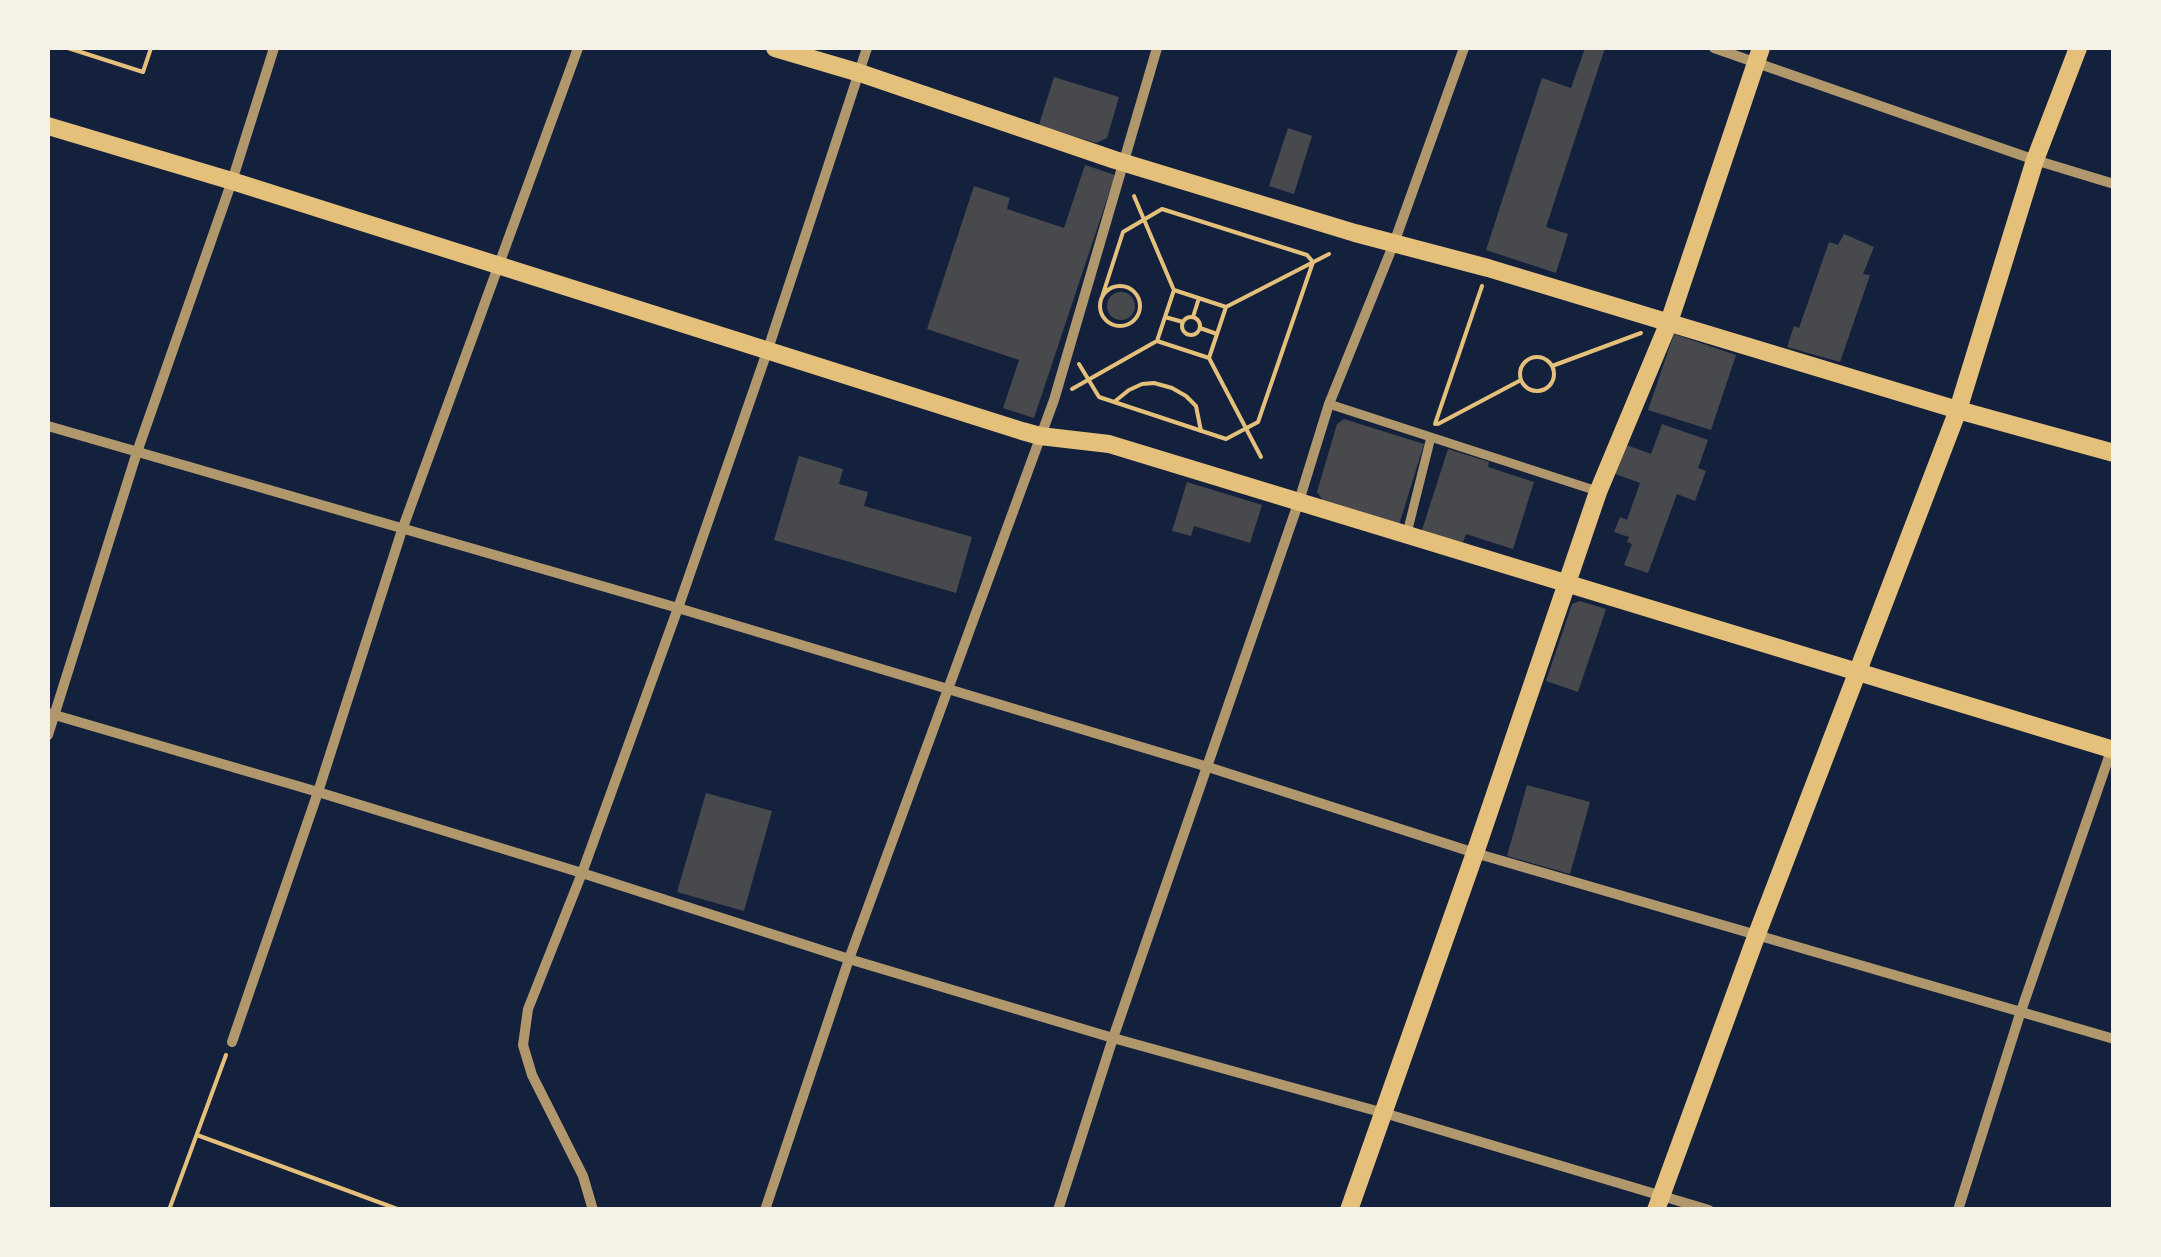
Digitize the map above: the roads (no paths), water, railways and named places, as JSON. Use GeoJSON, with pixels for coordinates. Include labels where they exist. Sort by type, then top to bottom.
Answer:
{"type":"FeatureCollection","features":[{"type":"Feature","properties":{"kind":"main road"},"geometry":{"type":"LineString","coordinates":[[775,48],[860,72],[1124,162],[1355,234],[1488,268],[1958,410],[2114,452]]}},
{"type":"Feature","properties":{"kind":"main road"},"geometry":{"type":"LineString","coordinates":[[1659,1202],[1958,410],[2036,160],[2078,48]]}},
{"type":"Feature","properties":{"kind":"main road"},"geometry":{"type":"LineString","coordinates":[[1349,1210],[1598,492],[1669,322],[1758,54]]}},
{"type":"Feature","properties":{"kind":"main road"},"geometry":{"type":"LineString","coordinates":[[48,126],[1040,436],[1109,444],[2113,747]]}},
{"type":"Feature","properties":{"kind":"street"},"geometry":{"type":"LineString","coordinates":[[48,735],[51,714],[137,452],[274,48]]}},
{"type":"Feature","properties":{"kind":"street"},"geometry":{"type":"LineString","coordinates":[[232,1042],[402,530],[578,48]]}},
{"type":"Feature","properties":{"kind":"street"},"geometry":{"type":"LineString","coordinates":[[593,1210],[583,1176],[532,1075],[523,1046],[528,1009],[678,608],[867,48]]}},
{"type":"Feature","properties":{"kind":"street"},"geometry":{"type":"LineString","coordinates":[[765,1210],[849,959],[1054,400],[1158,48]]}},
{"type":"Feature","properties":{"kind":"street"},"geometry":{"type":"LineString","coordinates":[[1058,1210],[1299,501],[1328,404],[1394,243],[1464,48]]}},
{"type":"Feature","properties":{"kind":"street"},"geometry":{"type":"LineString","coordinates":[[1714,48],[1758,54],[2036,160],[2114,184]]}},
{"type":"Feature","properties":{"kind":"street"},"geometry":{"type":"LineString","coordinates":[[1328,404],[1598,492]]}},
{"type":"Feature","properties":{"kind":"street"},"geometry":{"type":"LineString","coordinates":[[48,426],[678,608],[1208,766],[1475,853],[2114,1039]]}},
{"type":"Feature","properties":{"kind":"street"},"geometry":{"type":"LineString","coordinates":[[1406,533],[1430,438]]}},
{"type":"Feature","properties":{"kind":"street"},"geometry":{"type":"LineString","coordinates":[[51,714],[582,873],[849,959],[1384,1113],[1659,1202],[1709,1210]]}},
{"type":"Feature","properties":{"kind":"street"},"geometry":{"type":"LineString","coordinates":[[1958,1210],[2020,1014],[2113,747]]}}]}
